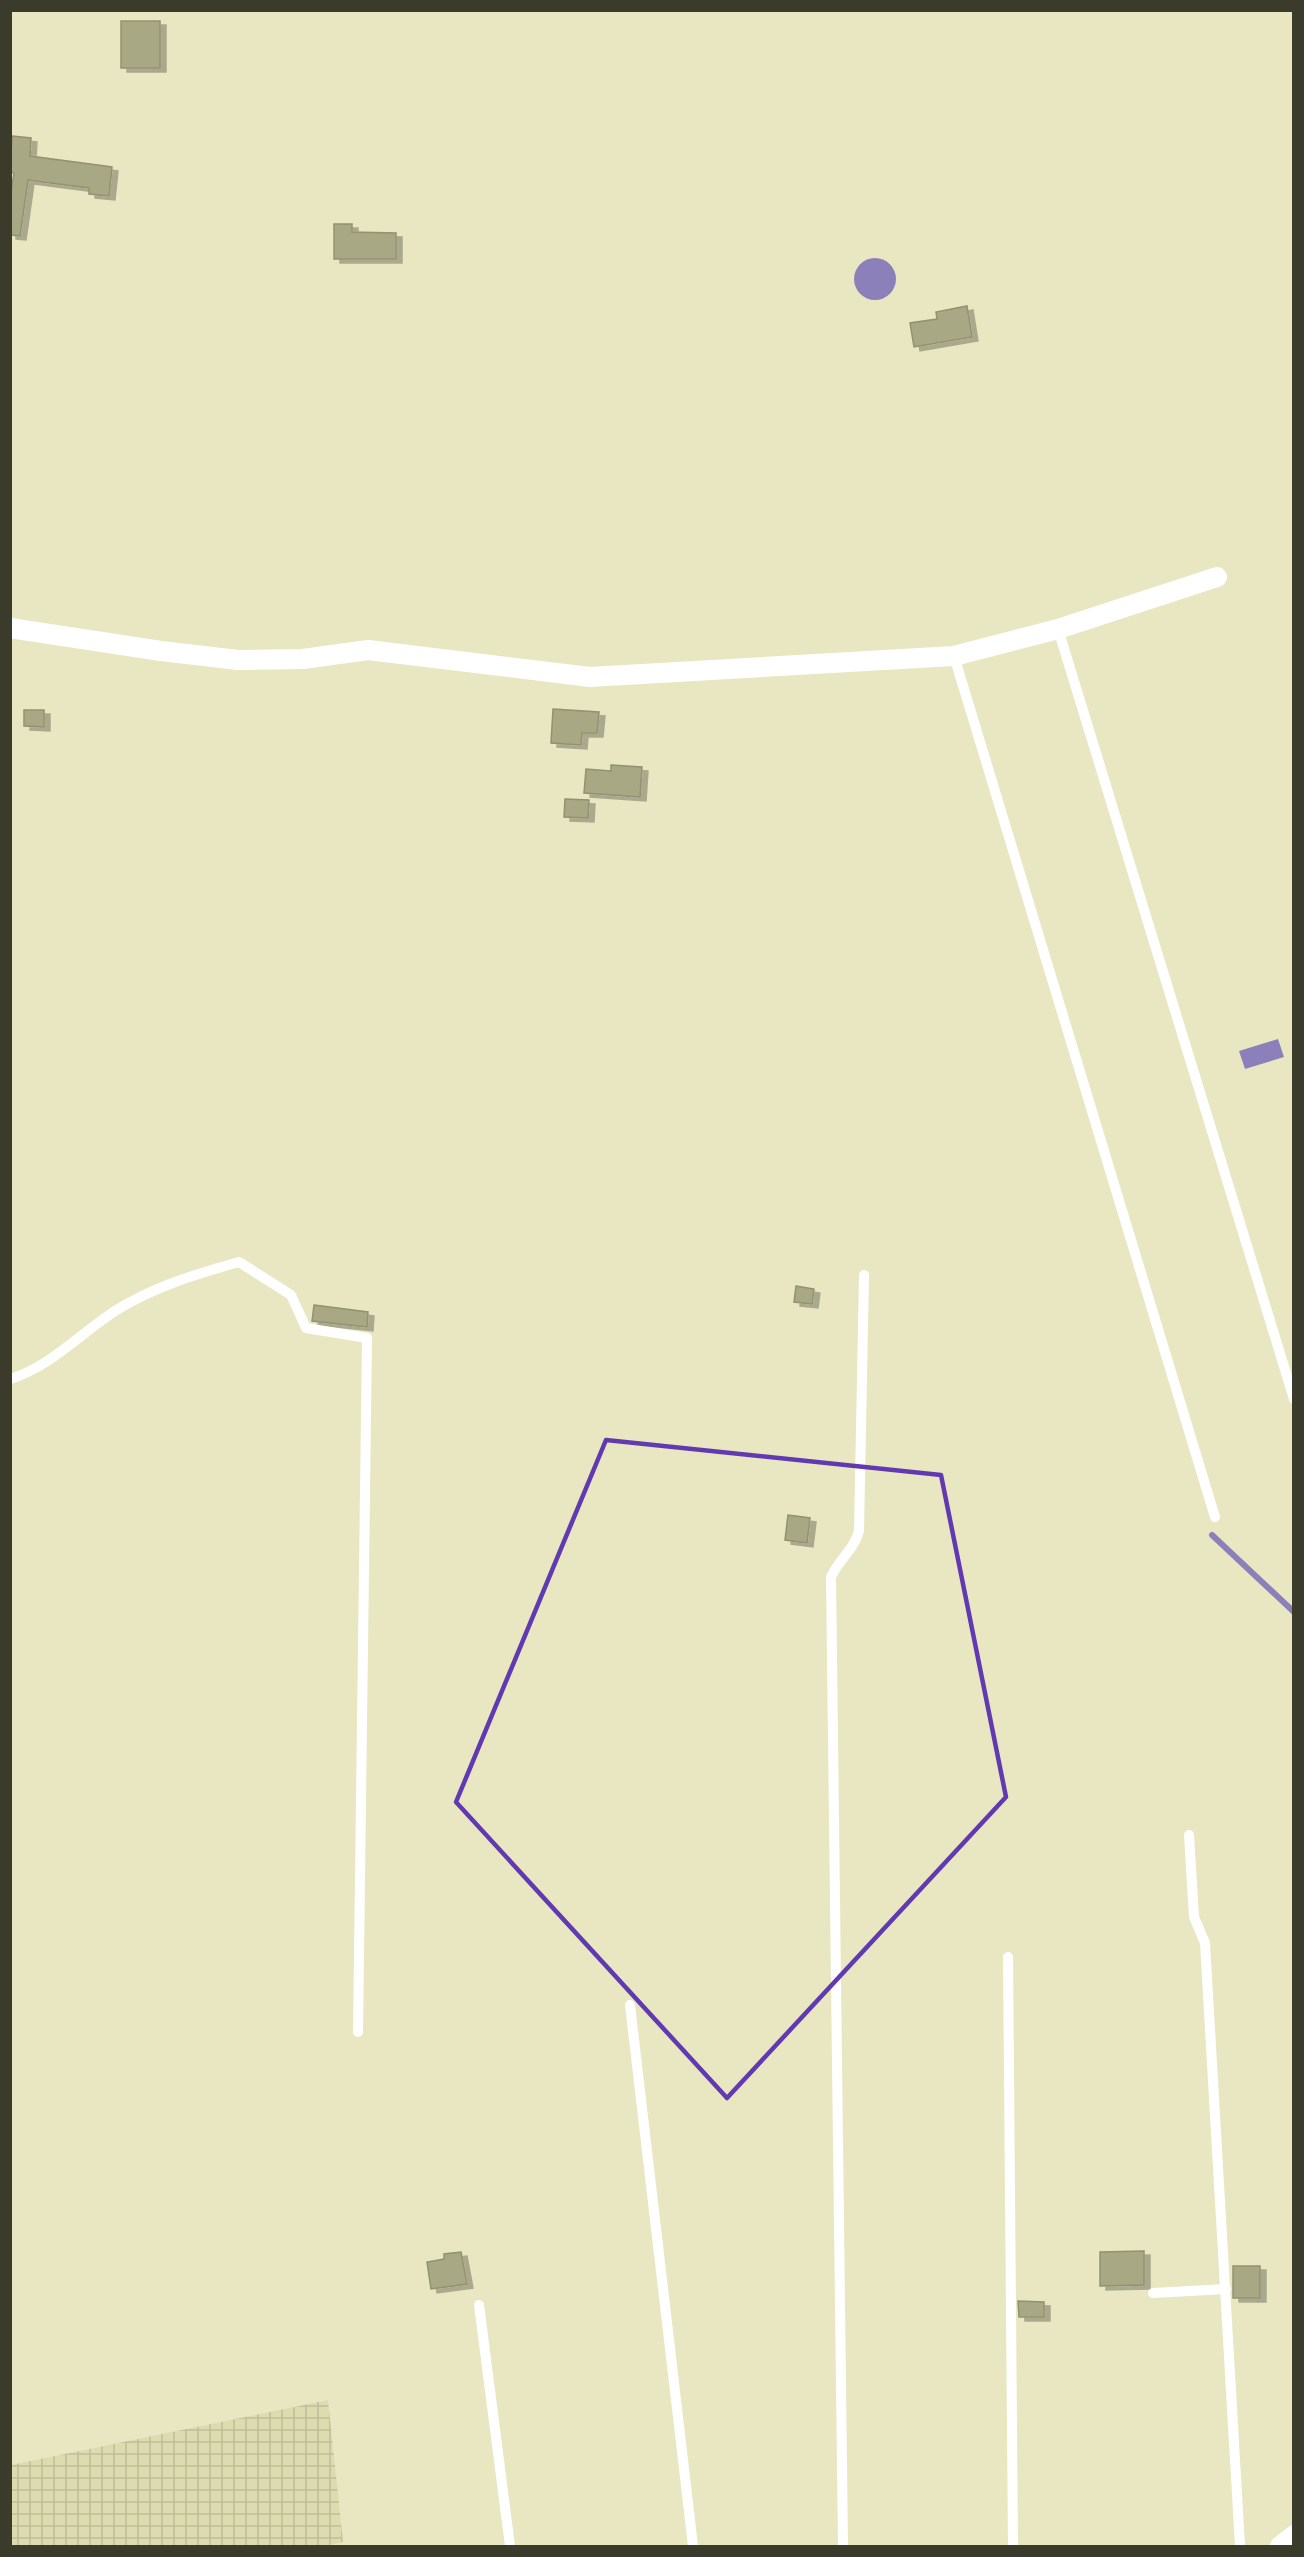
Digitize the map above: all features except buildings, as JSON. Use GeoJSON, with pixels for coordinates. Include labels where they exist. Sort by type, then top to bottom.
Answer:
{"type":"FeatureCollection","features":[{"type":"Feature","properties":{"kind":"street"},"geometry":{"type":"LineString","coordinates":[[10,628],[238,660],[303,659],[368,650],[590,677],[954,656],[1058,629],[1217,577]]}},
{"type":"Feature","properties":{"kind":"street"},"geometry":{"type":"LineString","coordinates":[[1280,2547],[1293,2535]]}},
{"type":"Feature","properties":{"kind":"lane"},"geometry":{"type":"LineString","coordinates":[[1058,629],[1293,1399]]}},
{"type":"Feature","properties":{"kind":"lane"},"geometry":{"type":"LineString","coordinates":[[954,656],[1215,1517]]}},
{"type":"Feature","properties":{"kind":"lane"},"geometry":{"type":"LineString","coordinates":[[10,1379],[20,1376],[56,1355],[115,1312],[146,1294],[164,1285],[240,1262],[291,1295],[306,1329],[367,1338],[358,2032]]}},
{"type":"Feature","properties":{"kind":"lane"},"geometry":{"type":"LineString","coordinates":[[843,2547],[831,1577],[836,1565],[855,1544],[859,1531],[864,1275]]}},
{"type":"Feature","properties":{"kind":"lane"},"geometry":{"type":"LineString","coordinates":[[1189,1835],[1194,1917],[1205,1943],[1240,2547]]}},
{"type":"Feature","properties":{"kind":"lane"},"geometry":{"type":"LineString","coordinates":[[1008,1956],[1012,2547]]}},
{"type":"Feature","properties":{"kind":"lane"},"geometry":{"type":"LineString","coordinates":[[630,2005],[693,2547]]}},
{"type":"Feature","properties":{"kind":"lane"},"geometry":{"type":"LineString","coordinates":[[1153,2293],[1226,2289]]}},
{"type":"Feature","properties":{"kind":"lane"},"geometry":{"type":"LineString","coordinates":[[479,2305],[510,2547]]}},
{"type":"Feature","properties":{"kind":"highlighted area"},"geometry":{"type":"Polygon","coordinates":[[[606,1440],[941,1475],[1006,1797],[727,2098],[456,1802],[606,1440]]]}},
{"type":"Feature","properties":{"kind":"shaded area"},"geometry":{"type":"Polygon","coordinates":[[[875,258],[883,259],[890,264],[895,271],[895,287],[890,294],[883,299],[875,300],[867,299],[860,294],[855,287],[854,279],[855,271],[860,264],[867,259],[875,258]]]}},
{"type":"Feature","properties":{"kind":"shaded area"},"geometry":{"type":"Polygon","coordinates":[[[1278,1039],[1284,1057],[1245,1069],[1239,1051],[1278,1039]]]}},
{"type":"Feature","properties":{"kind":"shaded area"},"geometry":{"type":"Polygon","coordinates":[[[328,2400],[343,2542],[324,2546],[11,2546],[11,2465],[328,2400]]]}},
{"type":"Feature","properties":{"kind":"waterway"},"geometry":{"type":"LineString","coordinates":[[1212,1535],[1294,1612]]}}]}
